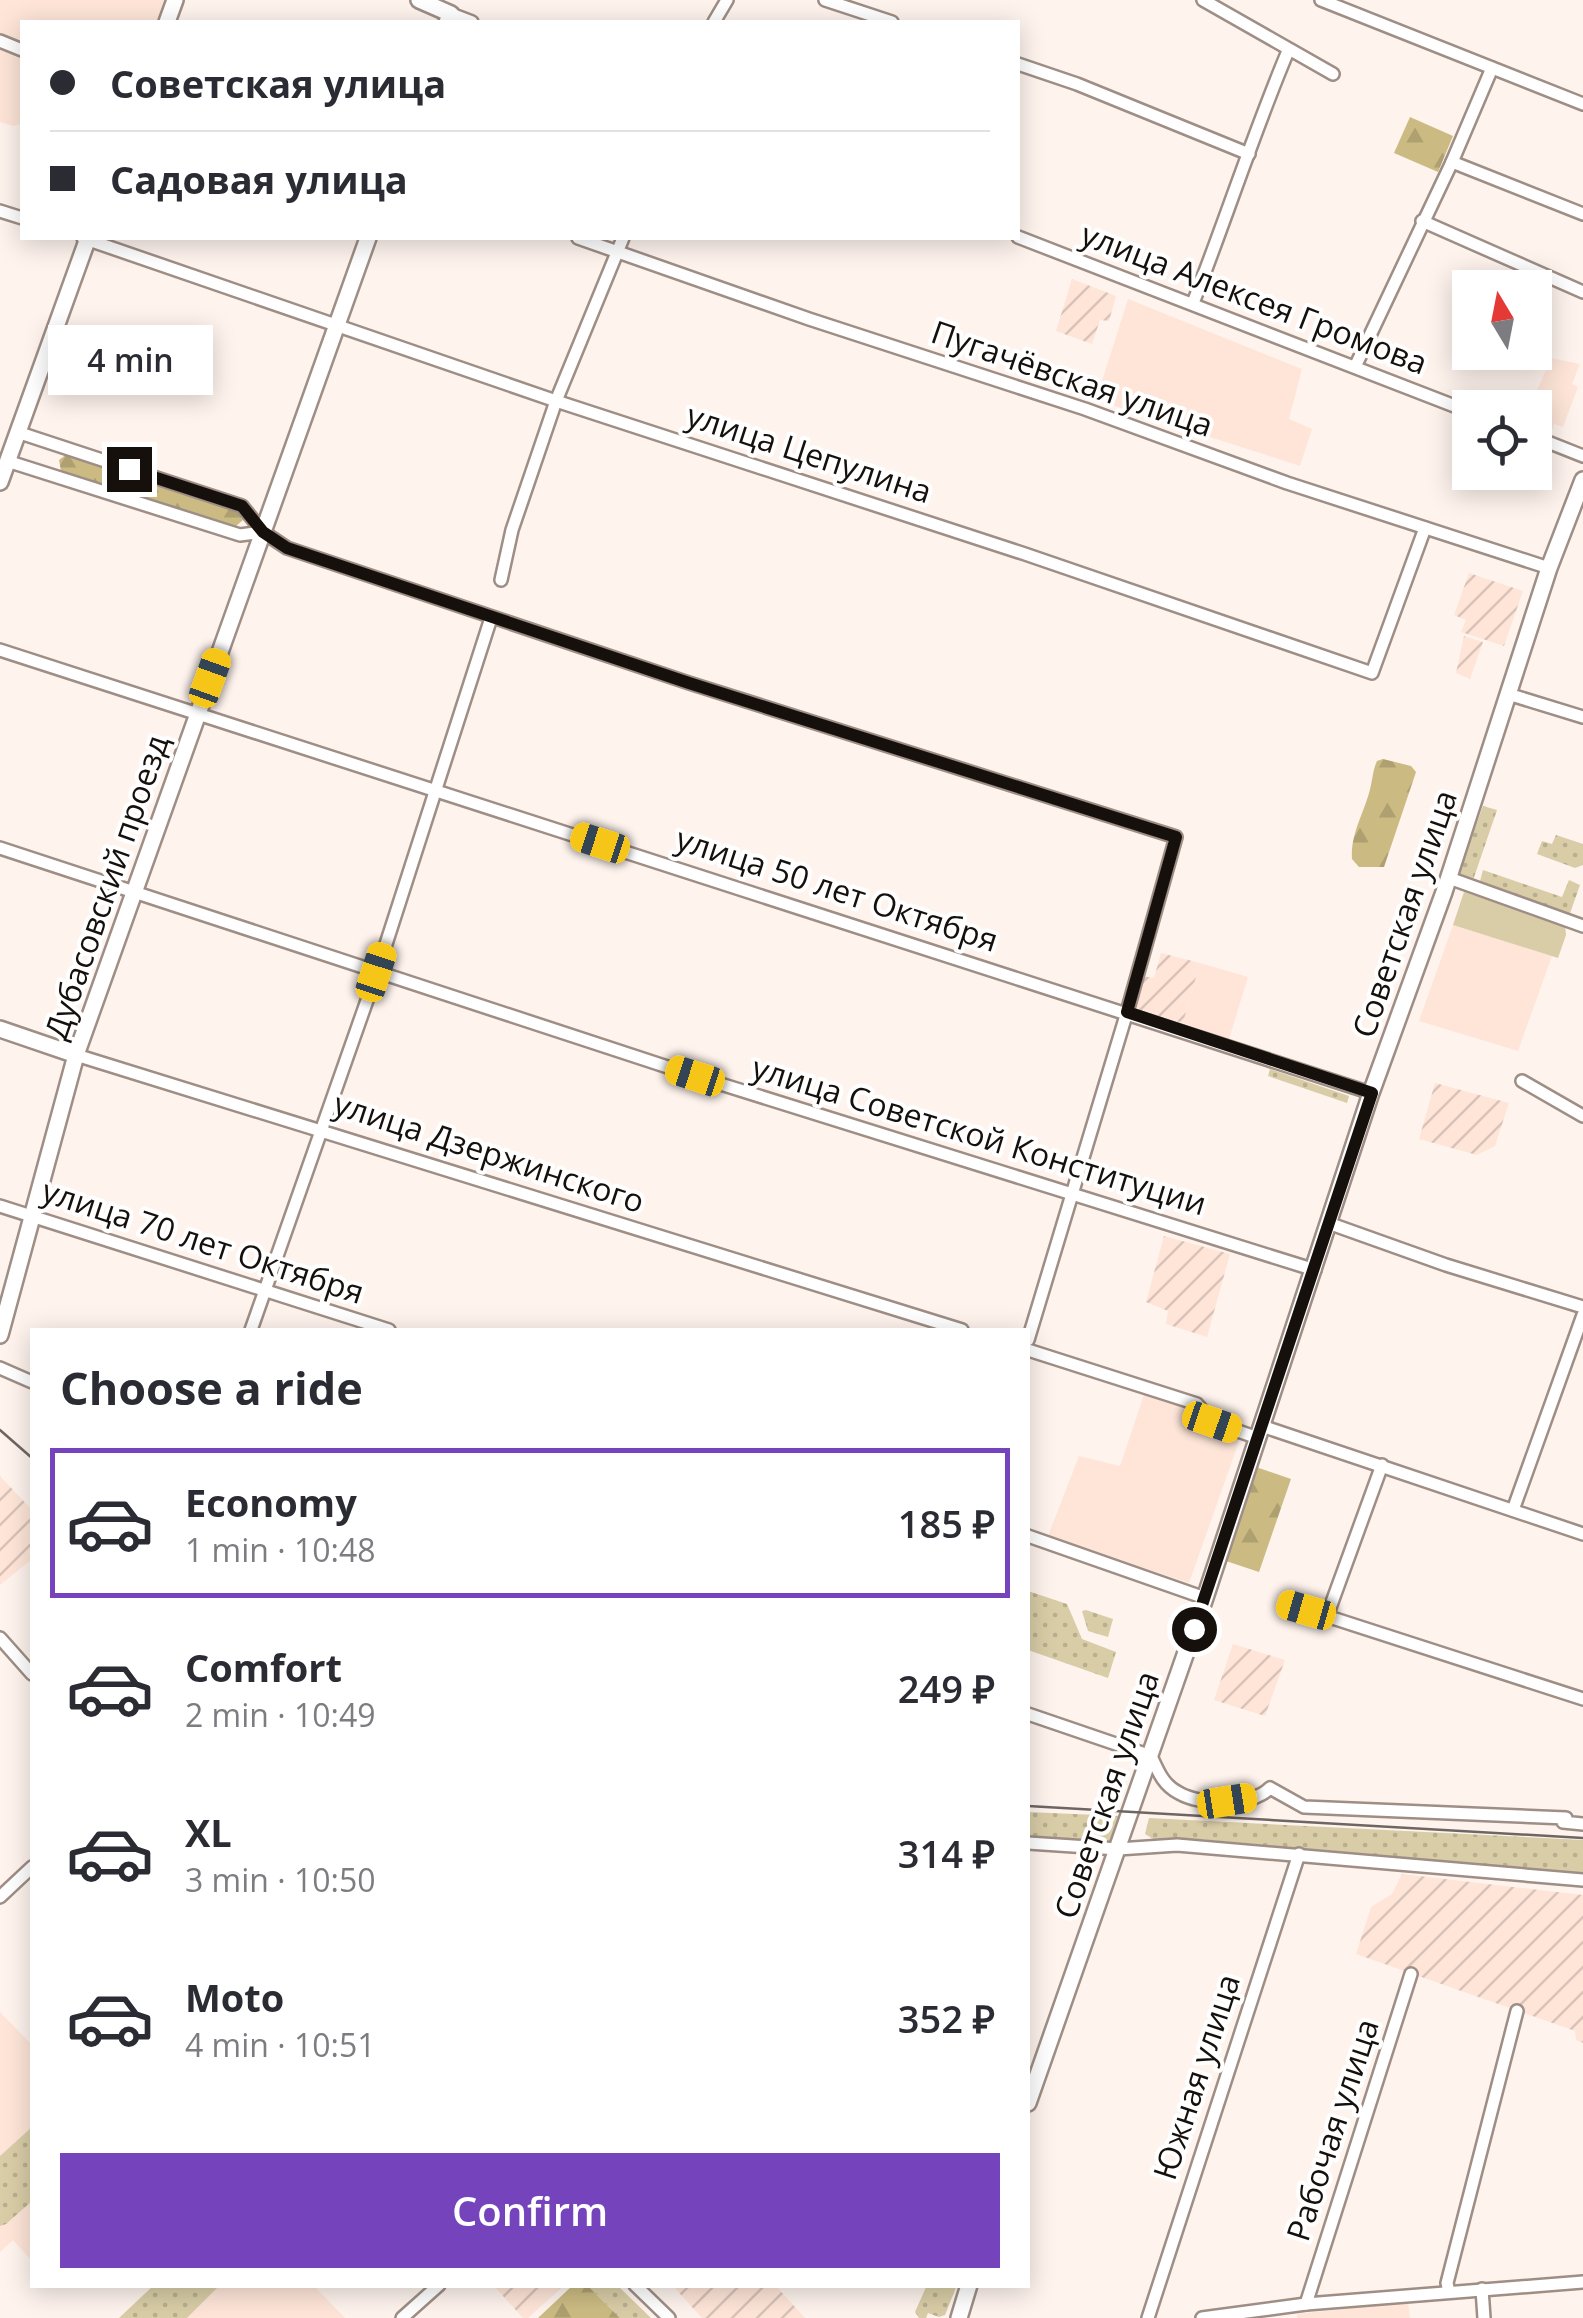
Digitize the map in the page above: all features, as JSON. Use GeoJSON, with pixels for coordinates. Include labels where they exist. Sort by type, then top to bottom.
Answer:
{"type":"FeatureCollection","features":[{"type":"Feature","properties":{"kind":"main road"},"geometry":{"type":"LineString","coordinates":[[419,0],[449,18]]}},
{"type":"Feature","properties":{"kind":"main road"},"geometry":{"type":"LineString","coordinates":[[0,482],[85,240]]}},
{"type":"Feature","properties":{"kind":"main road","name":"Дубасовский проезд"},"geometry":{"type":"LineString","coordinates":[[0,1335],[76,1054],[367,240]]}},
{"type":"Feature","properties":{"kind":"main road","name":"Советская улица"},"geometry":{"type":"LineString","coordinates":[[1030,2097],[1151,1756],[1372,1093],[1583,480]]}},
{"type":"Feature","properties":{"kind":"main road","name":"улица Дзержинского"},"geometry":{"type":"LineString","coordinates":[[0,1029],[76,1054]]}},
{"type":"Feature","properties":{"kind":"main road"},"geometry":{"type":"LineString","coordinates":[[958,2318],[968,2288]]}},
{"type":"Feature","properties":{"kind":"street"},"geometry":{"type":"LineString","coordinates":[[825,0],[886,20]]}},
{"type":"Feature","properties":{"kind":"street"},"geometry":{"type":"LineString","coordinates":[[1203,0],[1333,74]]}},
{"type":"Feature","properties":{"kind":"street"},"geometry":{"type":"LineString","coordinates":[[1321,0],[1583,104]]}},
{"type":"Feature","properties":{"kind":"street"},"geometry":{"type":"LineString","coordinates":[[1193,303],[1255,130],[1288,51]]}},
{"type":"Feature","properties":{"kind":"street"},"geometry":{"type":"LineString","coordinates":[[1020,65],[1249,154]]}},
{"type":"Feature","properties":{"kind":"street"},"geometry":{"type":"LineString","coordinates":[[1356,368],[1492,68]]}},
{"type":"Feature","properties":{"kind":"street"},"geometry":{"type":"LineString","coordinates":[[1452,162],[1583,214]]}},
{"type":"Feature","properties":{"kind":"street"},"geometry":{"type":"LineString","coordinates":[[1422,222],[1583,292]]}},
{"type":"Feature","properties":{"kind":"street","name":"улица Алексея Громова"},"geometry":{"type":"LineString","coordinates":[[1020,238],[1452,405]]}},
{"type":"Feature","properties":{"kind":"street","name":"улица Цепулина"},"geometry":{"type":"LineString","coordinates":[[92,240],[556,401],[1025,554],[1372,673],[1425,528]]}},
{"type":"Feature","properties":{"kind":"street","name":"Пугачёвская улица"},"geometry":{"type":"LineString","coordinates":[[584,240],[1085,409],[1287,483],[1550,568]]}},
{"type":"Feature","properties":{"kind":"street"},"geometry":{"type":"LineString","coordinates":[[502,580],[512,530],[556,401],[623,240]]}},
{"type":"Feature","properties":{"kind":"street"},"geometry":{"type":"LineString","coordinates":[[17,432],[242,506],[263,532],[287,548],[492,618],[1176,837],[1030,1333]]}},
{"type":"Feature","properties":{"kind":"street"},"geometry":{"type":"LineString","coordinates":[[1552,444],[1583,456]]}},
{"type":"Feature","properties":{"kind":"street"},"geometry":{"type":"LineString","coordinates":[[7,461],[240,534],[263,532]]}},
{"type":"Feature","properties":{"kind":"street"},"geometry":{"type":"LineString","coordinates":[[252,1328],[376,972],[492,618]]}},
{"type":"Feature","properties":{"kind":"street","name":"улица 50 лет Октября"},"geometry":{"type":"LineString","coordinates":[[0,650],[1372,1093]]}},
{"type":"Feature","properties":{"kind":"street"},"geometry":{"type":"LineString","coordinates":[[1508,694],[1583,717]]}},
{"type":"Feature","properties":{"kind":"street","name":"улица Советской Конституции"},"geometry":{"type":"LineString","coordinates":[[0,848],[376,972],[1315,1270]]}},
{"type":"Feature","properties":{"kind":"street"},"geometry":{"type":"LineString","coordinates":[[1448,878],[1583,926]]}},
{"type":"Feature","properties":{"kind":"street","name":"улица Дзержинского"},"geometry":{"type":"LineString","coordinates":[[76,1054],[956,1328]]}},
{"type":"Feature","properties":{"kind":"street"},"geometry":{"type":"LineString","coordinates":[[1522,1081],[1583,1116]]}},
{"type":"Feature","properties":{"kind":"street","name":"улица 70 лет Октября"},"geometry":{"type":"LineString","coordinates":[[0,1206],[382,1328]]}},
{"type":"Feature","properties":{"kind":"street"},"geometry":{"type":"LineString","coordinates":[[1331,1224],[1583,1311],[1513,1510]]}},
{"type":"Feature","properties":{"kind":"street"},"geometry":{"type":"LineString","coordinates":[[1030,1351],[1197,1404],[1212,1422],[1382,1465],[1583,1534]]}},
{"type":"Feature","properties":{"kind":"street"},"geometry":{"type":"LineString","coordinates":[[0,1368],[30,1381]]}},
{"type":"Feature","properties":{"kind":"street"},"geometry":{"type":"LineString","coordinates":[[1327,1616],[1382,1465]]}},
{"type":"Feature","properties":{"kind":"street"},"geometry":{"type":"LineString","coordinates":[[1030,1537],[1205,1598]]}},
{"type":"Feature","properties":{"kind":"street"},"geometry":{"type":"LineString","coordinates":[[1286,1604],[1583,1699]]}},
{"type":"Feature","properties":{"kind":"street"},"geometry":{"type":"LineString","coordinates":[[0,1638],[5,1653],[30,1672]]}},
{"type":"Feature","properties":{"kind":"street"},"geometry":{"type":"LineString","coordinates":[[1030,1715],[1151,1756],[1161,1779],[1180,1794],[1204,1800],[1263,1795],[1270,1788],[1304,1807],[1566,1818],[1564,1822],[1583,1824]]}},
{"type":"Feature","properties":{"kind":"street"},"geometry":{"type":"LineString","coordinates":[[1030,1843],[1118,1849],[1177,1845],[1583,1880]]}},
{"type":"Feature","properties":{"kind":"street","name":"Южная улица"},"geometry":{"type":"LineString","coordinates":[[1148,2318],[1299,1854]]}},
{"type":"Feature","properties":{"kind":"street"},"geometry":{"type":"LineString","coordinates":[[0,1897],[30,1869]]}},
{"type":"Feature","properties":{"kind":"street","name":"Рабочая улица"},"geometry":{"type":"LineString","coordinates":[[1306,2304],[1412,1974]]}},
{"type":"Feature","properties":{"kind":"street"},"geometry":{"type":"LineString","coordinates":[[1449,2292],[1447,2283],[1516,2011]]}},
{"type":"Feature","properties":{"kind":"street"},"geometry":{"type":"LineString","coordinates":[[1202,2318],[1306,2304],[1583,2282]]}},
{"type":"Feature","properties":{"kind":"street"},"geometry":{"type":"LineString","coordinates":[[402,2318],[436,2288]]}},
{"type":"Feature","properties":{"kind":"street"},"geometry":{"type":"LineString","coordinates":[[638,2288],[669,2318]]}},
{"type":"Feature","properties":{"kind":"street"},"geometry":{"type":"LineString","coordinates":[[1482,2289],[1484,2318]]}},
{"type":"Feature","properties":{"kind":"shaded area"},"geometry":{"type":"Polygon","coordinates":[[[0,0],[166,0],[159,20],[20,20],[20,124],[0,122],[0,0]]]}},
{"type":"Feature","properties":{"kind":"shaded area"},"geometry":{"type":"Polygon","coordinates":[[[1072,279],[1116,296],[1109,321],[1100,320],[1092,344],[1056,331],[1072,279]]]}},
{"type":"Feature","properties":{"kind":"shaded area"},"geometry":{"type":"Polygon","coordinates":[[[1128,299],[1302,369],[1289,419],[1312,429],[1300,466],[1096,400],[1128,299]]]}},
{"type":"Feature","properties":{"kind":"shaded area"},"geometry":{"type":"Polygon","coordinates":[[[1552,358],[1580,364],[1572,384],[1578,387],[1563,427],[1554,424],[1552,430],[1552,390],[1537,390],[1546,370],[1552,370],[1552,358]]]}},
{"type":"Feature","properties":{"kind":"shaded area"},"geometry":{"type":"Polygon","coordinates":[[[1469,573],[1523,591],[1504,646],[1461,632],[1466,620],[1454,615],[1469,573]]]}},
{"type":"Feature","properties":{"kind":"shaded area"},"geometry":{"type":"Polygon","coordinates":[[[1464,636],[1483,642],[1470,679],[1456,673],[1464,636]]]}},
{"type":"Feature","properties":{"kind":"shaded area"},"geometry":{"type":"Polygon","coordinates":[[[1483,806],[1497,810],[1471,886],[1457,879],[1483,806]]]}},
{"type":"Feature","properties":{"kind":"shaded area"},"geometry":{"type":"Polygon","coordinates":[[[1556,835],[1583,844],[1583,865],[1575,868],[1537,854],[1542,841],[1552,844],[1556,835]]]}},
{"type":"Feature","properties":{"kind":"shaded area"},"geometry":{"type":"Polygon","coordinates":[[[1483,870],[1562,897],[1569,880],[1580,885],[1569,916],[1479,885],[1483,870]]]}},
{"type":"Feature","properties":{"kind":"shaded area"},"geometry":{"type":"Polygon","coordinates":[[[1464,892],[1565,925],[1566,935],[1558,958],[1453,925],[1464,892]]]}},
{"type":"Feature","properties":{"kind":"shaded area"},"geometry":{"type":"Polygon","coordinates":[[[1453,925],[1552,956],[1518,1051],[1419,1021],[1453,925]]]}},
{"type":"Feature","properties":{"kind":"shaded area"},"geometry":{"type":"Polygon","coordinates":[[[1161,953],[1200,963],[1183,1023],[1131,1008],[1142,976],[1154,978],[1161,953]]]}},
{"type":"Feature","properties":{"kind":"shaded area"},"geometry":{"type":"Polygon","coordinates":[[[1200,963],[1248,977],[1229,1039],[1183,1023],[1200,963]]]}},
{"type":"Feature","properties":{"kind":"shaded area"},"geometry":{"type":"Polygon","coordinates":[[[1270,1069],[1349,1096],[1347,1103],[1268,1076],[1270,1069]]]}},
{"type":"Feature","properties":{"kind":"shaded area"},"geometry":{"type":"Polygon","coordinates":[[[1435,1083],[1509,1103],[1495,1146],[1477,1155],[1419,1139],[1435,1083]]]}},
{"type":"Feature","properties":{"kind":"shaded area"},"geometry":{"type":"Polygon","coordinates":[[[1164,1236],[1230,1254],[1207,1337],[1166,1324],[1168,1311],[1146,1302],[1164,1236]]]}},
{"type":"Feature","properties":{"kind":"shaded area"},"geometry":{"type":"Polygon","coordinates":[[[1145,1392],[1188,1406],[1186,1415],[1242,1433],[1189,1583],[1048,1536],[1079,1456],[1120,1466],[1145,1392]]]}},
{"type":"Feature","properties":{"kind":"shaded area"},"geometry":{"type":"Polygon","coordinates":[[[0,1476],[30,1508],[30,1561],[0,1585],[0,1476]]]}},
{"type":"Feature","properties":{"kind":"shaded area"},"geometry":{"type":"Polygon","coordinates":[[[1030,1592],[1067,1604],[1082,1639],[1116,1652],[1108,1678],[1030,1651],[1030,1592]]]}},
{"type":"Feature","properties":{"kind":"shaded area"},"geometry":{"type":"Polygon","coordinates":[[[1082,1611],[1113,1619],[1108,1637],[1088,1631],[1082,1611]]]}},
{"type":"Feature","properties":{"kind":"shaded area"},"geometry":{"type":"Polygon","coordinates":[[[1233,1644],[1285,1660],[1265,1716],[1214,1700],[1233,1644]]]}},
{"type":"Feature","properties":{"kind":"shaded area"},"geometry":{"type":"Polygon","coordinates":[[[1030,1812],[1120,1816],[1111,1844],[1030,1838],[1030,1812]]]}},
{"type":"Feature","properties":{"kind":"shaded area"},"geometry":{"type":"Polygon","coordinates":[[[1149,1818],[1583,1840],[1583,1877],[1198,1839],[1158,1842],[1145,1834],[1149,1818]]]}},
{"type":"Feature","properties":{"kind":"shaded area"},"geometry":{"type":"Polygon","coordinates":[[[1402,1874],[1583,1895],[1583,2043],[1576,2040],[1575,2031],[1356,1954],[1371,1907],[1392,1894],[1402,1874]]]}},
{"type":"Feature","properties":{"kind":"shaded area"},"geometry":{"type":"Polygon","coordinates":[[[0,2012],[30,2043],[30,2259],[13,2240],[0,2252],[0,2012]]]}},
{"type":"Feature","properties":{"kind":"shaded area"},"geometry":{"type":"Polygon","coordinates":[[[30,2129],[30,2203],[0,2226],[0,2156],[30,2129]]]}},
{"type":"Feature","properties":{"kind":"shaded area"},"geometry":{"type":"Polygon","coordinates":[[[151,2288],[217,2288],[187,2318],[119,2318],[151,2288]]]}},
{"type":"Feature","properties":{"kind":"shaded area"},"geometry":{"type":"Polygon","coordinates":[[[217,2288],[316,2288],[345,2318],[187,2318],[217,2288]]]}},
{"type":"Feature","properties":{"kind":"shaded area"},"geometry":{"type":"Polygon","coordinates":[[[496,2288],[561,2288],[528,2318],[523,2318],[496,2288]]]}},
{"type":"Feature","properties":{"kind":"shaded area"},"geometry":{"type":"Polygon","coordinates":[[[590,2288],[620,2288],[651,2318],[620,2318],[590,2288]]]}},
{"type":"Feature","properties":{"kind":"shaded area"},"geometry":{"type":"Polygon","coordinates":[[[675,2288],[778,2288],[805,2318],[702,2318],[675,2288]]]}},
{"type":"Feature","properties":{"kind":"shaded area"},"geometry":{"type":"Polygon","coordinates":[[[926,2288],[956,2288],[945,2315],[928,2313],[926,2318],[919,2318],[915,2312],[926,2288]]]}},
{"type":"Feature","properties":{"kind":"shaded area"},"geometry":{"type":"Polygon","coordinates":[[[1408,2302],[1410,2318],[1297,2318],[1297,2314],[1408,2302]]]}},
{"type":"Feature","properties":{"kind":"green space"},"geometry":{"type":"Polygon","coordinates":[[[1410,117],[1453,136],[1438,172],[1394,153],[1410,117]]]}},
{"type":"Feature","properties":{"kind":"green space"},"geometry":{"type":"Polygon","coordinates":[[[67,454],[238,509],[243,520],[235,527],[61,471],[59,460],[67,454]]]}},
{"type":"Feature","properties":{"kind":"green space"},"geometry":{"type":"Polygon","coordinates":[[[1377,761],[1411,766],[1416,772],[1384,867],[1359,867],[1352,859],[1353,840],[1377,761]]]}},
{"type":"Feature","properties":{"kind":"green space"},"geometry":{"type":"Polygon","coordinates":[[[1256,1467],[1291,1479],[1259,1572],[1226,1561],[1256,1467]]]}},
{"type":"Feature","properties":{"kind":"green space"},"geometry":{"type":"Polygon","coordinates":[[[570,2288],[590,2288],[620,2318],[538,2318],[570,2288]]]}},
{"type":"Feature","properties":{"kind":"railway"},"geometry":{"type":"LineString","coordinates":[[0,1430],[30,1456]]}},
{"type":"Feature","properties":{"kind":"railway"},"geometry":{"type":"LineString","coordinates":[[1030,1806],[1583,1838]]}},
{"type":"Feature","properties":{"kind":"route"},"geometry":{"type":"LineString","coordinates":[[129,469],[242,506],[263,532],[287,548],[689,683],[1176,837],[1127,1012],[1372,1093],[1194,1629]]}}]}
